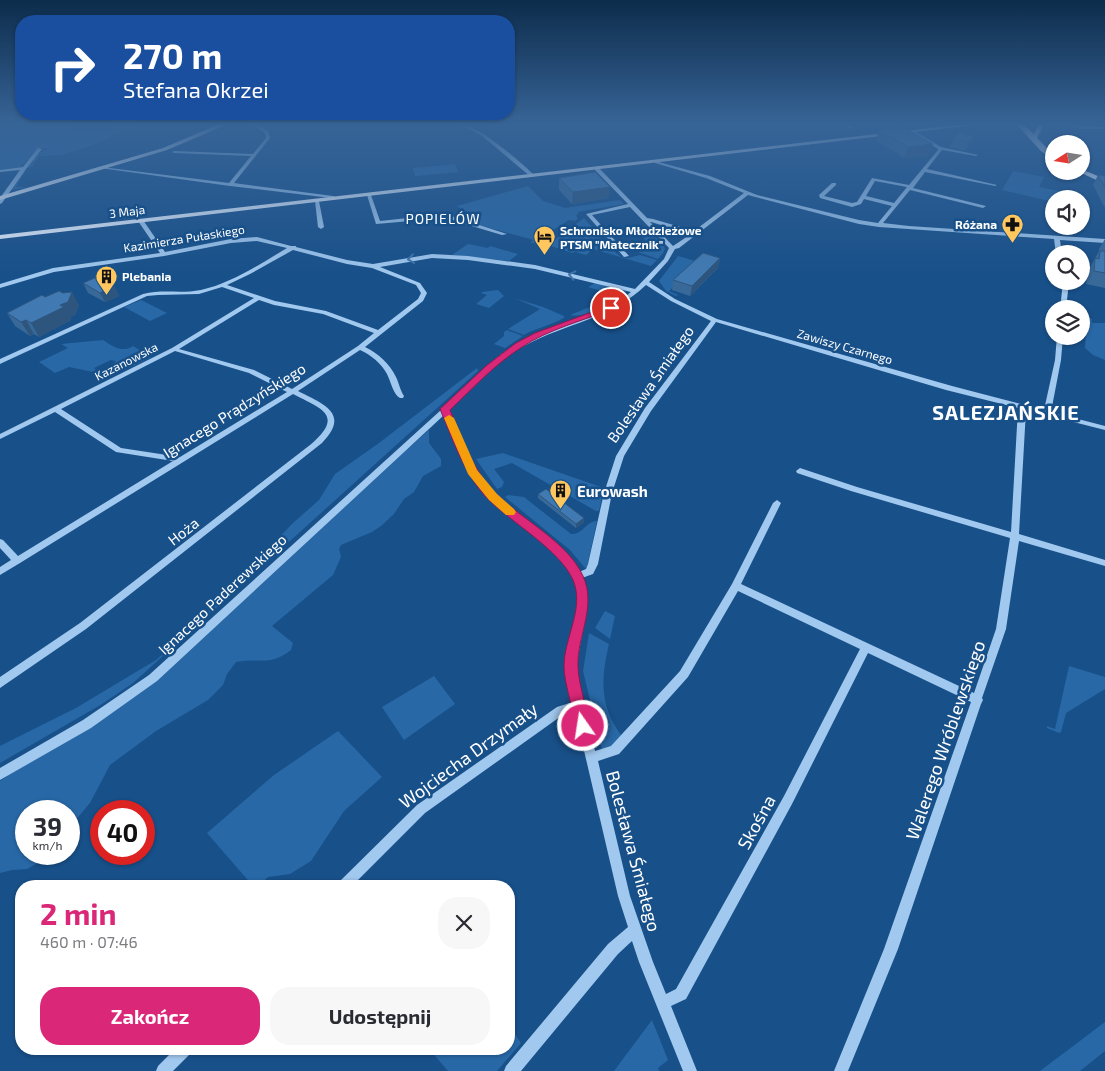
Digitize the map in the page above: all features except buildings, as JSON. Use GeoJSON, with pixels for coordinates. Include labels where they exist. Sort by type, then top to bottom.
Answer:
{"type":"FeatureCollection","features":[{"type":"Feature","properties":{"kind":"main road"},"geometry":{"type":"LineString","coordinates":[[1,199],[79,175]]}},
{"type":"Feature","properties":{"kind":"main road","name":"3 Maja"},"geometry":{"type":"LineString","coordinates":[[0,237],[542,175]]}},
{"type":"Feature","properties":{"kind":"main road"},"geometry":{"type":"LineString","coordinates":[[1090,175],[1103,180]]}},
{"type":"Feature","properties":{"kind":"street"},"geometry":{"type":"LineString","coordinates":[[1,199],[19,175]]}},
{"type":"Feature","properties":{"kind":"street"},"geometry":{"type":"LineString","coordinates":[[155,175],[313,193],[333,197],[333,199]]}},
{"type":"Feature","properties":{"kind":"street"},"geometry":{"type":"LineString","coordinates":[[230,185],[238,175]]}},
{"type":"Feature","properties":{"kind":"street"},"geometry":{"type":"LineString","coordinates":[[603,175],[672,248],[677,247],[747,193]]}},
{"type":"Feature","properties":{"kind":"street"},"geometry":{"type":"LineString","coordinates":[[704,175],[747,193],[830,216],[879,225],[1105,241]]}},
{"type":"Feature","properties":{"kind":"street"},"geometry":{"type":"LineString","coordinates":[[879,225],[920,175]]}},
{"type":"Feature","properties":{"kind":"street"},"geometry":{"type":"LineString","coordinates":[[948,175],[995,185]]}},
{"type":"Feature","properties":{"kind":"street"},"geometry":{"type":"LineString","coordinates":[[834,184],[822,197],[852,204],[859,203],[874,179],[983,206]]}},
{"type":"Feature","properties":{"kind":"street"},"geometry":{"type":"LineString","coordinates":[[369,195],[378,223],[444,216],[504,234]]}},
{"type":"Feature","properties":{"kind":"street"},"geometry":{"type":"LineString","coordinates":[[864,197],[895,205]]}},
{"type":"Feature","properties":{"kind":"street"},"geometry":{"type":"LineString","coordinates":[[317,201],[321,227]]}},
{"type":"Feature","properties":{"kind":"street"},"geometry":{"type":"LineString","coordinates":[[626,256],[588,214],[632,205]]}},
{"type":"Feature","properties":{"kind":"street"},"geometry":{"type":"LineString","coordinates":[[647,220],[694,233]]}},
{"type":"Feature","properties":{"kind":"street"},"geometry":{"type":"LineString","coordinates":[[141,221],[164,254]]}},
{"type":"Feature","properties":{"kind":"street"},"geometry":{"type":"LineString","coordinates":[[1057,238],[1058,245]]}},
{"type":"Feature","properties":{"kind":"street","name":"Kazimierza Pułaskiego"},"geometry":{"type":"LineString","coordinates":[[0,286],[52,270],[164,254],[222,242],[263,239],[348,262],[373,266],[437,256],[468,258],[535,267],[636,290]]}},
{"type":"Feature","properties":{"kind":"street"},"geometry":{"type":"LineString","coordinates":[[0,362],[145,295],[162,292],[192,293],[224,286],[294,247]]}},
{"type":"Feature","properties":{"kind":"street","name":"Ignacego Paderewskiego"},"geometry":{"type":"LineString","coordinates":[[0,774],[87,724],[153,678],[489,368],[519,345],[550,330],[603,311],[626,299],[646,282],[668,258],[672,248]]}},
{"type":"Feature","properties":{"kind":"street","name":"Ignacego Prądzyńskiego"},"geometry":{"type":"LineString","coordinates":[[0,571],[292,391],[360,347],[418,304],[424,293],[418,284],[373,266]]}},
{"type":"Feature","properties":{"kind":"street","name":"Zawiszy Czarnego"},"geometry":{"type":"LineString","coordinates":[[646,282],[673,300],[714,320],[949,388],[1105,428]]}},
{"type":"Feature","properties":{"kind":"street"},"geometry":{"type":"LineString","coordinates":[[224,286],[274,304],[324,312],[378,332]]}},
{"type":"Feature","properties":{"kind":"street","name":"Kazanowska"},"geometry":{"type":"LineString","coordinates":[[0,437],[174,349],[258,298]]}},
{"type":"Feature","properties":{"kind":"street","name":"Bolesława Śmiałego"},"geometry":{"type":"LineString","coordinates":[[577,576],[590,571],[593,564],[608,493],[620,456],[648,410],[714,320]]}},
{"type":"Feature","properties":{"kind":"street"},"geometry":{"type":"LineString","coordinates":[[1047,412],[1058,345]]}},
{"type":"Feature","properties":{"kind":"street"},"geometry":{"type":"LineString","coordinates":[[360,347],[369,351],[386,366],[400,396]]}},
{"type":"Feature","properties":{"kind":"street"},"geometry":{"type":"LineString","coordinates":[[174,349],[260,375],[292,391]]}},
{"type":"Feature","properties":{"kind":"street","name":"Hoża"},"geometry":{"type":"LineString","coordinates":[[0,683],[83,626],[325,436],[331,421],[329,412],[292,391]]}},
{"type":"Feature","properties":{"kind":"street","name":"Walerego Wróblewskiego"},"geometry":{"type":"LineString","coordinates":[[841,1071],[891,949],[1001,629],[1015,536],[1022,407]]}},
{"type":"Feature","properties":{"kind":"street"},"geometry":{"type":"LineString","coordinates":[[56,409],[119,450],[180,460]]}},
{"type":"Feature","properties":{"kind":"street","name":"Bolesława Śmiałego"},"geometry":{"type":"LineString","coordinates":[[444,409],[469,464],[482,484],[493,497],[561,555],[577,576],[582,588],[583,600],[571,666],[579,706],[624,896],[635,930],[690,1071]]}},
{"type":"Feature","properties":{"kind":"street"},"geometry":{"type":"LineString","coordinates":[[800,471],[854,490],[1105,563]]}},
{"type":"Feature","properties":{"kind":"street"},"geometry":{"type":"LineString","coordinates":[[591,758],[615,750],[684,674],[736,586],[778,503]]}},
{"type":"Feature","properties":{"kind":"street"},"geometry":{"type":"LineString","coordinates":[[0,542],[17,561]]}},
{"type":"Feature","properties":{"kind":"street"},"geometry":{"type":"LineString","coordinates":[[736,586],[978,700]]}},
{"type":"Feature","properties":{"kind":"street","name":"Skośna"},"geometry":{"type":"LineString","coordinates":[[663,1002],[681,994],[788,800],[866,647]]}},
{"type":"Feature","properties":{"kind":"street","name":"Wojciecha Drzymały"},"geometry":{"type":"LineString","coordinates":[[349,880],[421,809],[561,710],[579,706]]}},
{"type":"Feature","properties":{"kind":"street"},"geometry":{"type":"LineString","coordinates":[[511,1071],[613,949],[635,930]]}},
{"type":"Feature","properties":{"kind":"street"},"geometry":{"type":"LineString","coordinates":[[163,1071],[179,1055]]}},
{"type":"Feature","properties":{"kind":"shaded area"},"geometry":{"type":"Polygon","coordinates":[[[20,175],[23,175],[16,187],[28,187],[11,190],[20,175]]]}},
{"type":"Feature","properties":{"kind":"shaded area"},"geometry":{"type":"Polygon","coordinates":[[[1011,175],[1044,177],[1039,187],[1054,190],[1045,190],[1045,200],[1002,190],[1011,175]]]}},
{"type":"Feature","properties":{"kind":"shaded area"},"geometry":{"type":"Polygon","coordinates":[[[528,186],[543,201],[565,208],[620,200],[624,204],[578,212],[576,215],[578,219],[575,221],[569,220],[537,240],[540,242],[530,243],[533,240],[475,224],[478,222],[457,206],[528,186]]]}},
{"type":"Feature","properties":{"kind":"shaded area"},"geometry":{"type":"Polygon","coordinates":[[[584,218],[607,245],[621,257],[628,258],[640,255],[657,260],[651,266],[593,249],[586,255],[572,253],[551,246],[552,242],[584,218]]]}},
{"type":"Feature","properties":{"kind":"shaded area"},"geometry":{"type":"Polygon","coordinates":[[[651,232],[665,248],[658,259],[638,252],[652,250],[640,233],[651,232]]]}},
{"type":"Feature","properties":{"kind":"shaded area"},"geometry":{"type":"Polygon","coordinates":[[[468,244],[488,248],[490,246],[518,254],[509,261],[452,255],[468,244]]]}},
{"type":"Feature","properties":{"kind":"shaded area"},"geometry":{"type":"Polygon","coordinates":[[[678,256],[699,262],[669,291],[678,295],[676,296],[666,291],[659,281],[678,256]]]}},
{"type":"Feature","properties":{"kind":"shaded area"},"geometry":{"type":"Polygon","coordinates":[[[597,282],[627,291],[615,300],[592,312],[577,316],[570,315],[590,307],[608,293],[588,287],[597,282]]]}},
{"type":"Feature","properties":{"kind":"shaded area"},"geometry":{"type":"Polygon","coordinates":[[[498,290],[504,296],[489,308],[476,304],[487,295],[482,292],[498,290]]]}},
{"type":"Feature","properties":{"kind":"shaded area"},"geometry":{"type":"Polygon","coordinates":[[[514,298],[543,307],[564,316],[564,318],[524,335],[508,329],[540,309],[514,298]]]}},
{"type":"Feature","properties":{"kind":"shaded area"},"geometry":{"type":"Polygon","coordinates":[[[141,300],[167,313],[150,321],[124,307],[141,300]]]}},
{"type":"Feature","properties":{"kind":"shaded area"},"geometry":{"type":"Polygon","coordinates":[[[1090,318],[1092,319],[1092,323],[1105,323],[1105,360],[1093,355],[1085,348],[1085,345],[1090,345],[1090,318]]]}},
{"type":"Feature","properties":{"kind":"shaded area"},"geometry":{"type":"Polygon","coordinates":[[[507,330],[523,336],[505,348],[494,344],[504,336],[504,332],[507,330]]]}},
{"type":"Feature","properties":{"kind":"shaded area"},"geometry":{"type":"Polygon","coordinates":[[[103,340],[121,349],[133,346],[151,357],[123,371],[113,364],[116,361],[111,360],[94,368],[97,371],[93,372],[69,367],[55,373],[39,362],[68,348],[61,344],[103,340]]]}},
{"type":"Feature","properties":{"kind":"shaded area"},"geometry":{"type":"Polygon","coordinates":[[[477,368],[478,371],[133,683],[102,704],[0,763],[0,746],[76,708],[156,660],[179,640],[293,523],[319,500],[335,474],[477,368]]]}},
{"type":"Feature","properties":{"kind":"shaded area"},"geometry":{"type":"Polygon","coordinates":[[[429,430],[429,443],[441,459],[441,466],[423,476],[414,492],[404,499],[394,514],[381,526],[372,532],[341,545],[339,549],[341,557],[333,575],[272,626],[293,643],[291,650],[271,660],[236,662],[227,674],[223,685],[208,700],[156,731],[110,765],[90,803],[80,815],[80,800],[15,800],[15,865],[34,865],[27,869],[0,873],[0,781],[45,749],[120,703],[404,450],[429,430]]]}},
{"type":"Feature","properties":{"kind":"shaded area"},"geometry":{"type":"Polygon","coordinates":[[[503,453],[604,488],[599,511],[512,463],[494,469],[504,482],[502,487],[497,489],[476,459],[503,453]]]}},
{"type":"Feature","properties":{"kind":"shaded area"},"geometry":{"type":"Polygon","coordinates":[[[508,495],[524,497],[571,534],[579,532],[590,523],[597,521],[587,567],[585,568],[570,550],[505,497],[508,495]]]}},
{"type":"Feature","properties":{"kind":"shaded area"},"geometry":{"type":"Polygon","coordinates":[[[605,611],[615,616],[610,639],[595,628],[605,611]]]}},
{"type":"Feature","properties":{"kind":"shaded area"},"geometry":{"type":"Polygon","coordinates":[[[589,633],[609,644],[604,669],[604,691],[609,714],[622,736],[611,748],[602,750],[583,671],[589,633]]]}},
{"type":"Feature","properties":{"kind":"shaded area"},"geometry":{"type":"Polygon","coordinates":[[[1069,666],[1105,677],[1105,689],[1066,713],[1061,732],[1059,733],[1047,728],[1047,726],[1055,729],[1069,666]]]}},
{"type":"Feature","properties":{"kind":"shaded area"},"geometry":{"type":"Polygon","coordinates":[[[434,676],[455,704],[404,740],[382,707],[434,676]]]}},
{"type":"Feature","properties":{"kind":"shaded area"},"geometry":{"type":"Polygon","coordinates":[[[338,731],[382,777],[344,811],[311,861],[290,874],[268,877],[265,880],[248,880],[207,833],[274,775],[338,731]]]}},
{"type":"Feature","properties":{"kind":"shaded area"},"geometry":{"type":"Polygon","coordinates":[[[652,1020],[668,1060],[658,1068],[659,1071],[614,1071],[652,1020]]]}},
{"type":"Feature","properties":{"kind":"shaded area"},"geometry":{"type":"Polygon","coordinates":[[[1105,1022],[1105,1051],[1080,1071],[1040,1071],[1105,1022]]]}},
{"type":"Feature","properties":{"kind":"shaded area"},"geometry":{"type":"Polygon","coordinates":[[[515,1034],[521,1043],[515,1050],[515,1034]]]}},
{"type":"Feature","properties":{"kind":"shaded area"},"geometry":{"type":"Polygon","coordinates":[[[434,1055],[511,1055],[497,1071],[448,1071],[434,1055]]]}},
{"type":"Feature","properties":{"kind":"slow traffic"},"geometry":{"type":"LineString","coordinates":[[449,418],[472,471],[493,497],[510,512]]}},
{"type":"Feature","properties":{"kind":"place","name":"Różana"},"geometry":{"type":"Point","coordinates":[1013,243]}},
{"type":"Feature","properties":{"kind":"place","name":"Schronisko Młodzieżowe PTSM \"Matecznik\""},"geometry":{"type":"Point","coordinates":[544,256]}},
{"type":"Feature","properties":{"kind":"place","name":"Plebania"},"geometry":{"type":"Point","coordinates":[106,295]}},
{"type":"Feature","properties":{"kind":"place","name":"Eurowash"},"geometry":{"type":"Point","coordinates":[561,510]}},
{"type":"Feature","properties":{"kind":"district","name":"POPIELÓW"},"geometry":{"type":"Point","coordinates":[443,218]}},
{"type":"Feature","properties":{"kind":"district","name":"SALEZJAŃSKIE"},"geometry":{"type":"Point","coordinates":[1006,412]}},
{"type":"Feature","properties":{"kind":"route"},"geometry":{"type":"LineString","coordinates":[[583,726],[571,666],[583,600],[582,588],[577,576],[570,564],[561,555],[493,497],[482,484],[472,471],[444,409],[509,351],[538,335],[611,308]]}}]}
